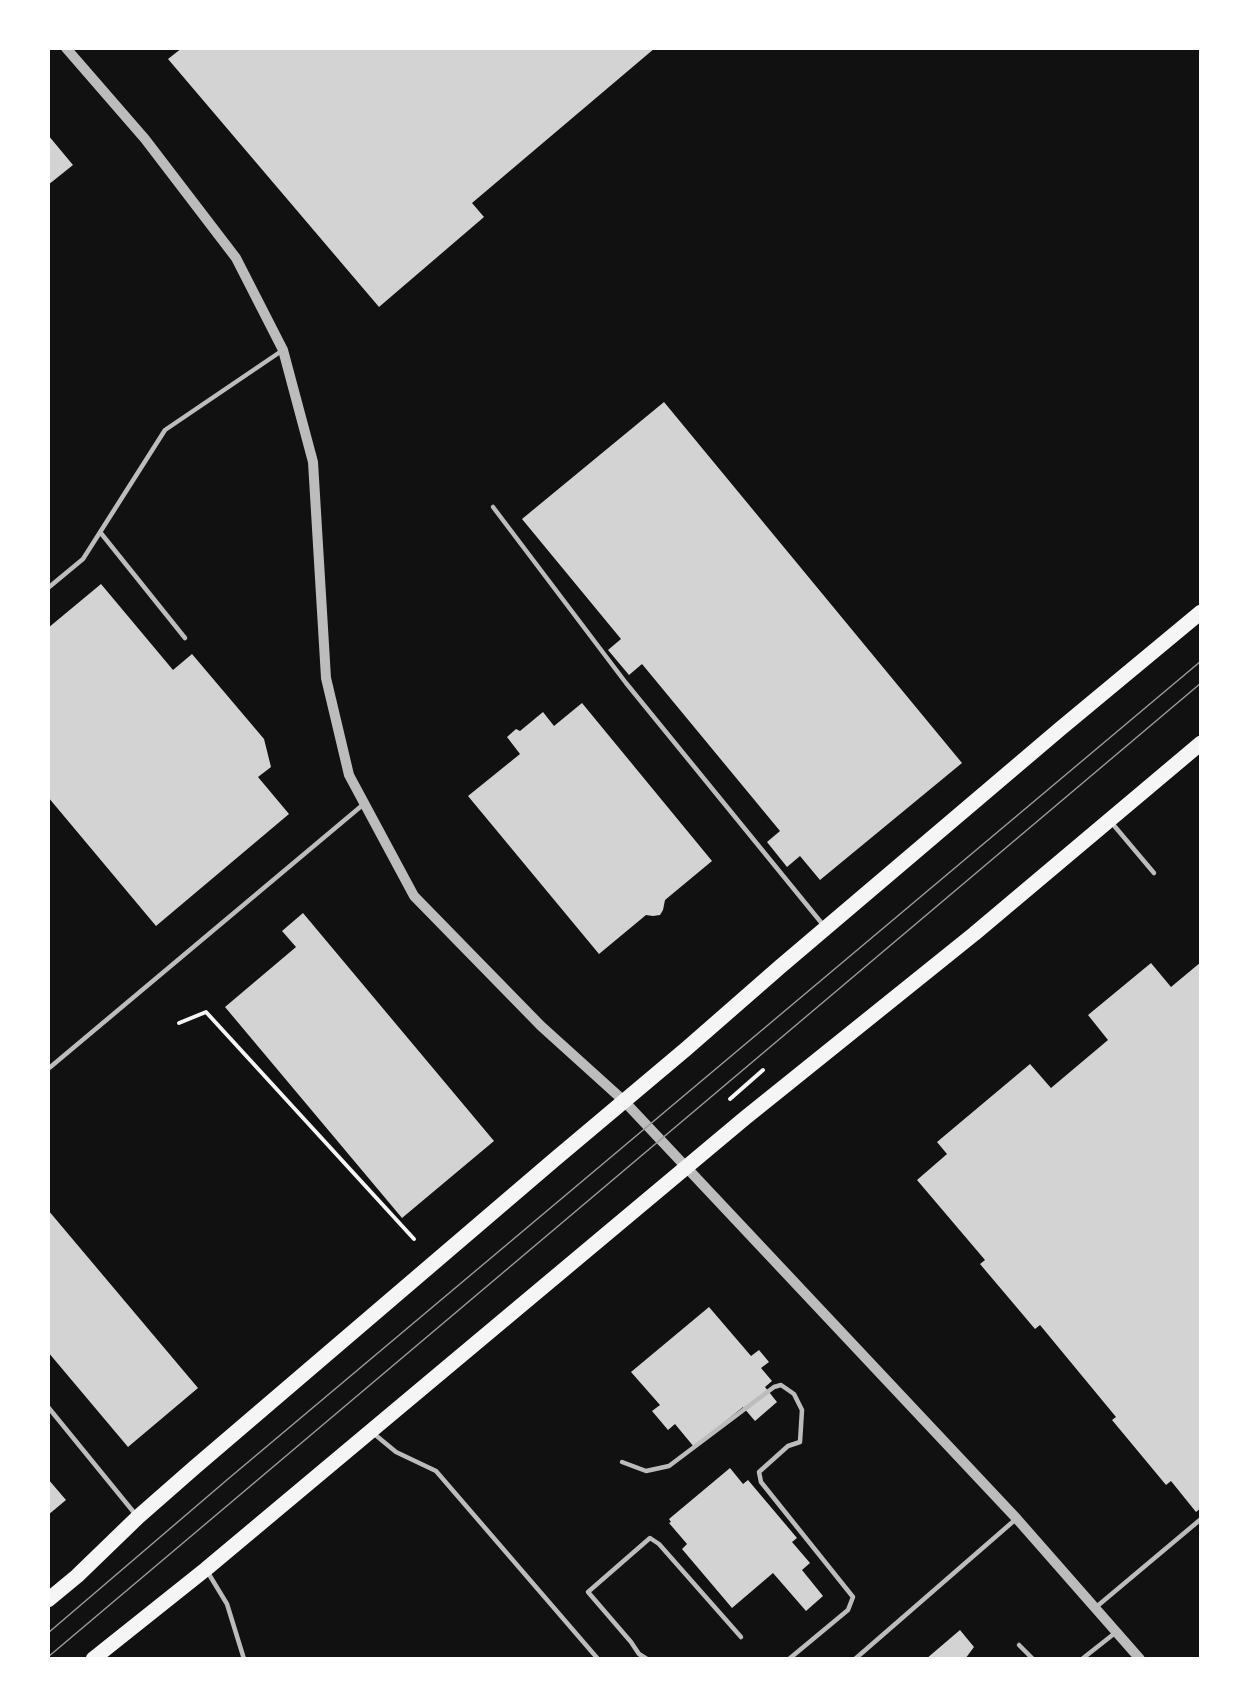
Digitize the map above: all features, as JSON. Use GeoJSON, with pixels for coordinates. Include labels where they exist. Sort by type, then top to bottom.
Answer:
{"type":"FeatureCollection","features":[{"type":"Feature","properties":{"kind":"main road"},"geometry":{"type":"LineString","coordinates":[[48,1600],[213,1452],[1060,729],[1201,612]]}},
{"type":"Feature","properties":{"kind":"main road"},"geometry":{"type":"LineString","coordinates":[[93,1659],[206,1569],[745,1118],[974,934],[1201,743]]}},
{"type":"Feature","properties":{"kind":"street"},"geometry":{"type":"LineString","coordinates":[[66,48],[145,139],[236,258],[283,350],[313,462],[326,678],[349,775],[414,896],[541,1026],[624,1101],[1017,1519],[1140,1659]]}},
{"type":"Feature","properties":{"kind":"lane"},"geometry":{"type":"LineString","coordinates":[[48,588],[83,559],[165,430],[283,350]]}},
{"type":"Feature","properties":{"kind":"lane"},"geometry":{"type":"LineString","coordinates":[[493,507],[626,683],[826,928]]}},
{"type":"Feature","properties":{"kind":"lane"},"geometry":{"type":"LineString","coordinates":[[100,532],[185,638]]}},
{"type":"Feature","properties":{"kind":"lane"},"geometry":{"type":"LineString","coordinates":[[48,1069],[364,804]]}},
{"type":"Feature","properties":{"kind":"lane"},"geometry":{"type":"LineString","coordinates":[[1109,820],[1154,873]]}},
{"type":"Feature","properties":{"kind":"lane"},"geometry":{"type":"LineString","coordinates":[[622,1462],[646,1471],[669,1466],[774,1387],[781,1385],[795,1394],[802,1410],[800,1442],[788,1446],[759,1472],[761,1482],[853,1597],[848,1610],[789,1659]]}},
{"type":"Feature","properties":{"kind":"lane"},"geometry":{"type":"LineString","coordinates":[[48,1407],[138,1517]]}},
{"type":"Feature","properties":{"kind":"lane"},"geometry":{"type":"LineString","coordinates":[[370,1431],[396,1452],[435,1471],[597,1659]]}},
{"type":"Feature","properties":{"kind":"lane"},"geometry":{"type":"LineString","coordinates":[[855,1659],[1017,1519]]}},
{"type":"Feature","properties":{"kind":"lane"},"geometry":{"type":"LineString","coordinates":[[1095,1608],[1201,1519]]}},
{"type":"Feature","properties":{"kind":"lane"},"geometry":{"type":"LineString","coordinates":[[646,1659],[639,1654],[588,1592],[650,1538],[659,1544],[741,1637]]}},
{"type":"Feature","properties":{"kind":"lane"},"geometry":{"type":"LineString","coordinates":[[206,1569],[227,1604],[244,1659]]}},
{"type":"Feature","properties":{"kind":"lane"},"geometry":{"type":"LineString","coordinates":[[1082,1659],[1116,1632]]}},
{"type":"Feature","properties":{"kind":"lane"},"geometry":{"type":"LineString","coordinates":[[1019,1645],[1033,1659]]}},
{"type":"Feature","properties":{"kind":"path"},"geometry":{"type":"LineString","coordinates":[[179,1023],[206,1012],[414,1239]]}},
{"type":"Feature","properties":{"kind":"path"},"geometry":{"type":"LineString","coordinates":[[729,1100],[763,1070]]}},
{"type":"Feature","properties":{"kind":"building"},"geometry":{"type":"Polygon","coordinates":[[[182,48],[655,48],[472,203],[484,217],[379,307],[168,59],[182,48]]]}},
{"type":"Feature","properties":{"kind":"building"},"geometry":{"type":"Polygon","coordinates":[[[48,135],[73,165],[48,185],[48,135]]]}},
{"type":"Feature","properties":{"kind":"building"},"geometry":{"type":"Polygon","coordinates":[[[664,402],[962,763],[820,880],[800,856],[787,867],[767,842],[780,831],[642,664],[629,675],[608,650],[621,639],[522,519],[664,402]]]}},
{"type":"Feature","properties":{"kind":"building"},"geometry":{"type":"Polygon","coordinates":[[[101,584],[173,670],[192,654],[264,739],[271,767],[258,777],[289,814],[156,926],[48,797],[48,628],[101,584]]]}},
{"type":"Feature","properties":{"kind":"building"},"geometry":{"type":"Polygon","coordinates":[[[582,703],[712,861],[665,900],[660,915],[646,915],[599,954],[468,796],[520,754],[507,737],[516,729],[520,731],[543,712],[554,726],[582,703]]]}},
{"type":"Feature","properties":{"kind":"building"},"geometry":{"type":"Polygon","coordinates":[[[303,913],[494,1141],[402,1218],[225,1007],[296,947],[282,931],[303,913]]]}},
{"type":"Feature","properties":{"kind":"building"},"geometry":{"type":"Polygon","coordinates":[[[1201,962],[1201,1508],[1196,1512],[1171,1481],[1166,1485],[1112,1420],[1116,1417],[1040,1325],[1035,1329],[980,1264],[985,1260],[917,1180],[947,1154],[937,1142],[1030,1064],[1051,1088],[1108,1040],[1088,1015],[1151,963],[1171,987],[1201,962]]]}},
{"type":"Feature","properties":{"kind":"building"},"geometry":{"type":"Polygon","coordinates":[[[48,1210],[198,1388],[128,1447],[48,1352],[48,1210]]]}},
{"type":"Feature","properties":{"kind":"building"},"geometry":{"type":"Polygon","coordinates":[[[709,1307],[751,1356],[759,1350],[769,1362],[761,1368],[772,1381],[765,1387],[777,1402],[755,1421],[743,1407],[694,1447],[675,1424],[668,1430],[652,1411],[660,1405],[631,1372],[709,1307]]]}},
{"type":"Feature","properties":{"kind":"building"},"geometry":{"type":"Polygon","coordinates":[[[730,1468],[743,1484],[748,1480],[797,1538],[792,1542],[810,1563],[802,1570],[823,1596],[806,1611],[773,1573],[732,1608],[682,1549],[687,1544],[669,1523],[671,1522],[669,1519],[730,1468]]]}},
{"type":"Feature","properties":{"kind":"building"},"geometry":{"type":"Polygon","coordinates":[[[48,1479],[66,1500],[48,1515],[48,1479]]]}},
{"type":"Feature","properties":{"kind":"building"},"geometry":{"type":"Polygon","coordinates":[[[960,1630],[974,1647],[965,1659],[926,1659],[960,1630]]]}},
{"type":"Feature","properties":{"kind":"tram line"},"geometry":{"type":"LineString","coordinates":[[48,1633],[1201,661]]}},
{"type":"Feature","properties":{"kind":"tram line"},"geometry":{"type":"LineString","coordinates":[[48,1657],[1201,683]]}}]}
